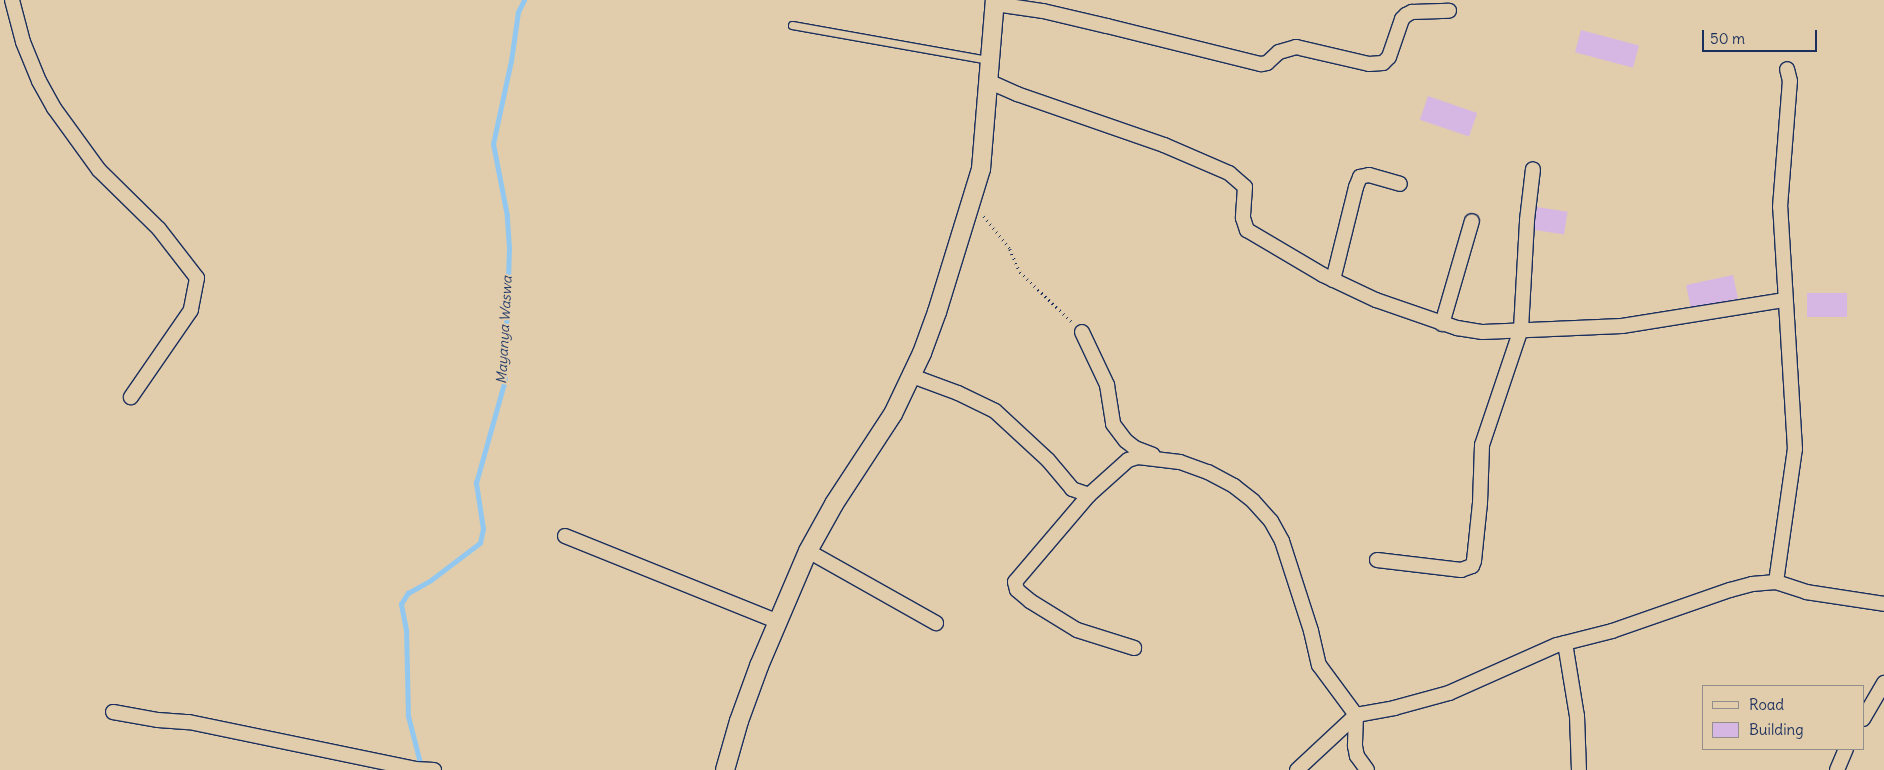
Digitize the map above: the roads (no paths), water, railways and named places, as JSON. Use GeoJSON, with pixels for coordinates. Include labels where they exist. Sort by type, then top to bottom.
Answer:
{"type":"FeatureCollection","features":[{"type":"Feature","properties":{"kind":"street"},"geometry":{"type":"LineString","coordinates":[[12,0],[24,42],[39,81],[54,108],[99,170],[159,229],[197,278],[191,310],[131,396]]}},
{"type":"Feature","properties":{"kind":"street"},"geometry":{"type":"LineString","coordinates":[[725,770],[739,721],[776,621],[808,551],[834,504],[893,414],[912,376],[937,312],[981,169],[990,82],[995,2],[1107,26],[1261,64],[1267,63],[1279,52],[1296,47],[1369,64],[1382,63],[1389,57],[1402,19],[1406,15],[1412,12],[1450,12]]}},
{"type":"Feature","properties":{"kind":"street"},"geometry":{"type":"LineString","coordinates":[[1776,582],[1795,449],[1780,206],[1790,81],[1787,69]]}},
{"type":"Feature","properties":{"kind":"street"},"geometry":{"type":"LineString","coordinates":[[990,82],[1017,94],[1164,145],[1229,173],[1245,187],[1244,218],[1247,230],[1333,280],[1376,300],[1442,324],[1483,332],[1622,326],[1651,323],[1785,300]]}},
{"type":"Feature","properties":{"kind":"street"},"geometry":{"type":"LineString","coordinates":[[1377,560],[1461,570],[1472,566],[1477,549],[1482,445],[1521,329],[1527,220],[1533,169]]}},
{"type":"Feature","properties":{"kind":"street"},"geometry":{"type":"LineString","coordinates":[[1333,280],[1360,177],[1369,175],[1400,184]]}},
{"type":"Feature","properties":{"kind":"street"},"geometry":{"type":"LineString","coordinates":[[1442,324],[1472,221]]}},
{"type":"Feature","properties":{"kind":"street"},"geometry":{"type":"LineString","coordinates":[[1082,332],[1107,385],[1114,424],[1130,444],[1160,458],[1208,472],[1234,486],[1253,501],[1271,521],[1284,550],[1311,631],[1319,665],[1356,715],[1355,746],[1357,756],[1367,770]]}},
{"type":"Feature","properties":{"kind":"street"},"geometry":{"type":"LineString","coordinates":[[912,376],[958,393],[995,411],[1048,460],[1072,489],[1089,496]]}},
{"type":"Feature","properties":{"kind":"street"},"geometry":{"type":"LineString","coordinates":[[1134,648],[1077,630],[1030,601],[1016,590],[1014,582],[1089,496],[1128,460],[1138,457],[1160,458]]}},
{"type":"Feature","properties":{"kind":"street"},"geometry":{"type":"LineString","coordinates":[[564,536],[776,621]]}},
{"type":"Feature","properties":{"kind":"street"},"geometry":{"type":"LineString","coordinates":[[808,551],[936,623]]}},
{"type":"Feature","properties":{"kind":"street"},"geometry":{"type":"LineString","coordinates":[[1297,770],[1356,715],[1394,708],[1449,693],[1565,643],[1612,631],[1730,590],[1752,584],[1776,582],[1806,592],[1884,604]]}},
{"type":"Feature","properties":{"kind":"street"},"geometry":{"type":"LineString","coordinates":[[1565,643],[1576,716],[1579,770]]}},
{"type":"Feature","properties":{"kind":"street"},"geometry":{"type":"LineString","coordinates":[[1864,717],[1884,683]]}},
{"type":"Feature","properties":{"kind":"street"},"geometry":{"type":"LineString","coordinates":[[113,712],[222,728],[415,769],[433,770]]}},
{"type":"Feature","properties":{"kind":"street"},"geometry":{"type":"LineString","coordinates":[[1837,770],[1846,750]]}},
{"type":"Feature","properties":{"kind":"lane"},"geometry":{"type":"LineString","coordinates":[[792,25],[991,61]]}},
{"type":"Feature","properties":{"kind":"waterway","name":"Mayanya Waswa"},"geometry":{"type":"LineString","coordinates":[[421,767],[408,716],[406,630],[401,604],[408,593],[431,580],[480,543],[483,529],[476,483],[505,380],[503,360],[509,248],[507,216],[493,144],[511,61],[518,12],[524,0]]}}]}
